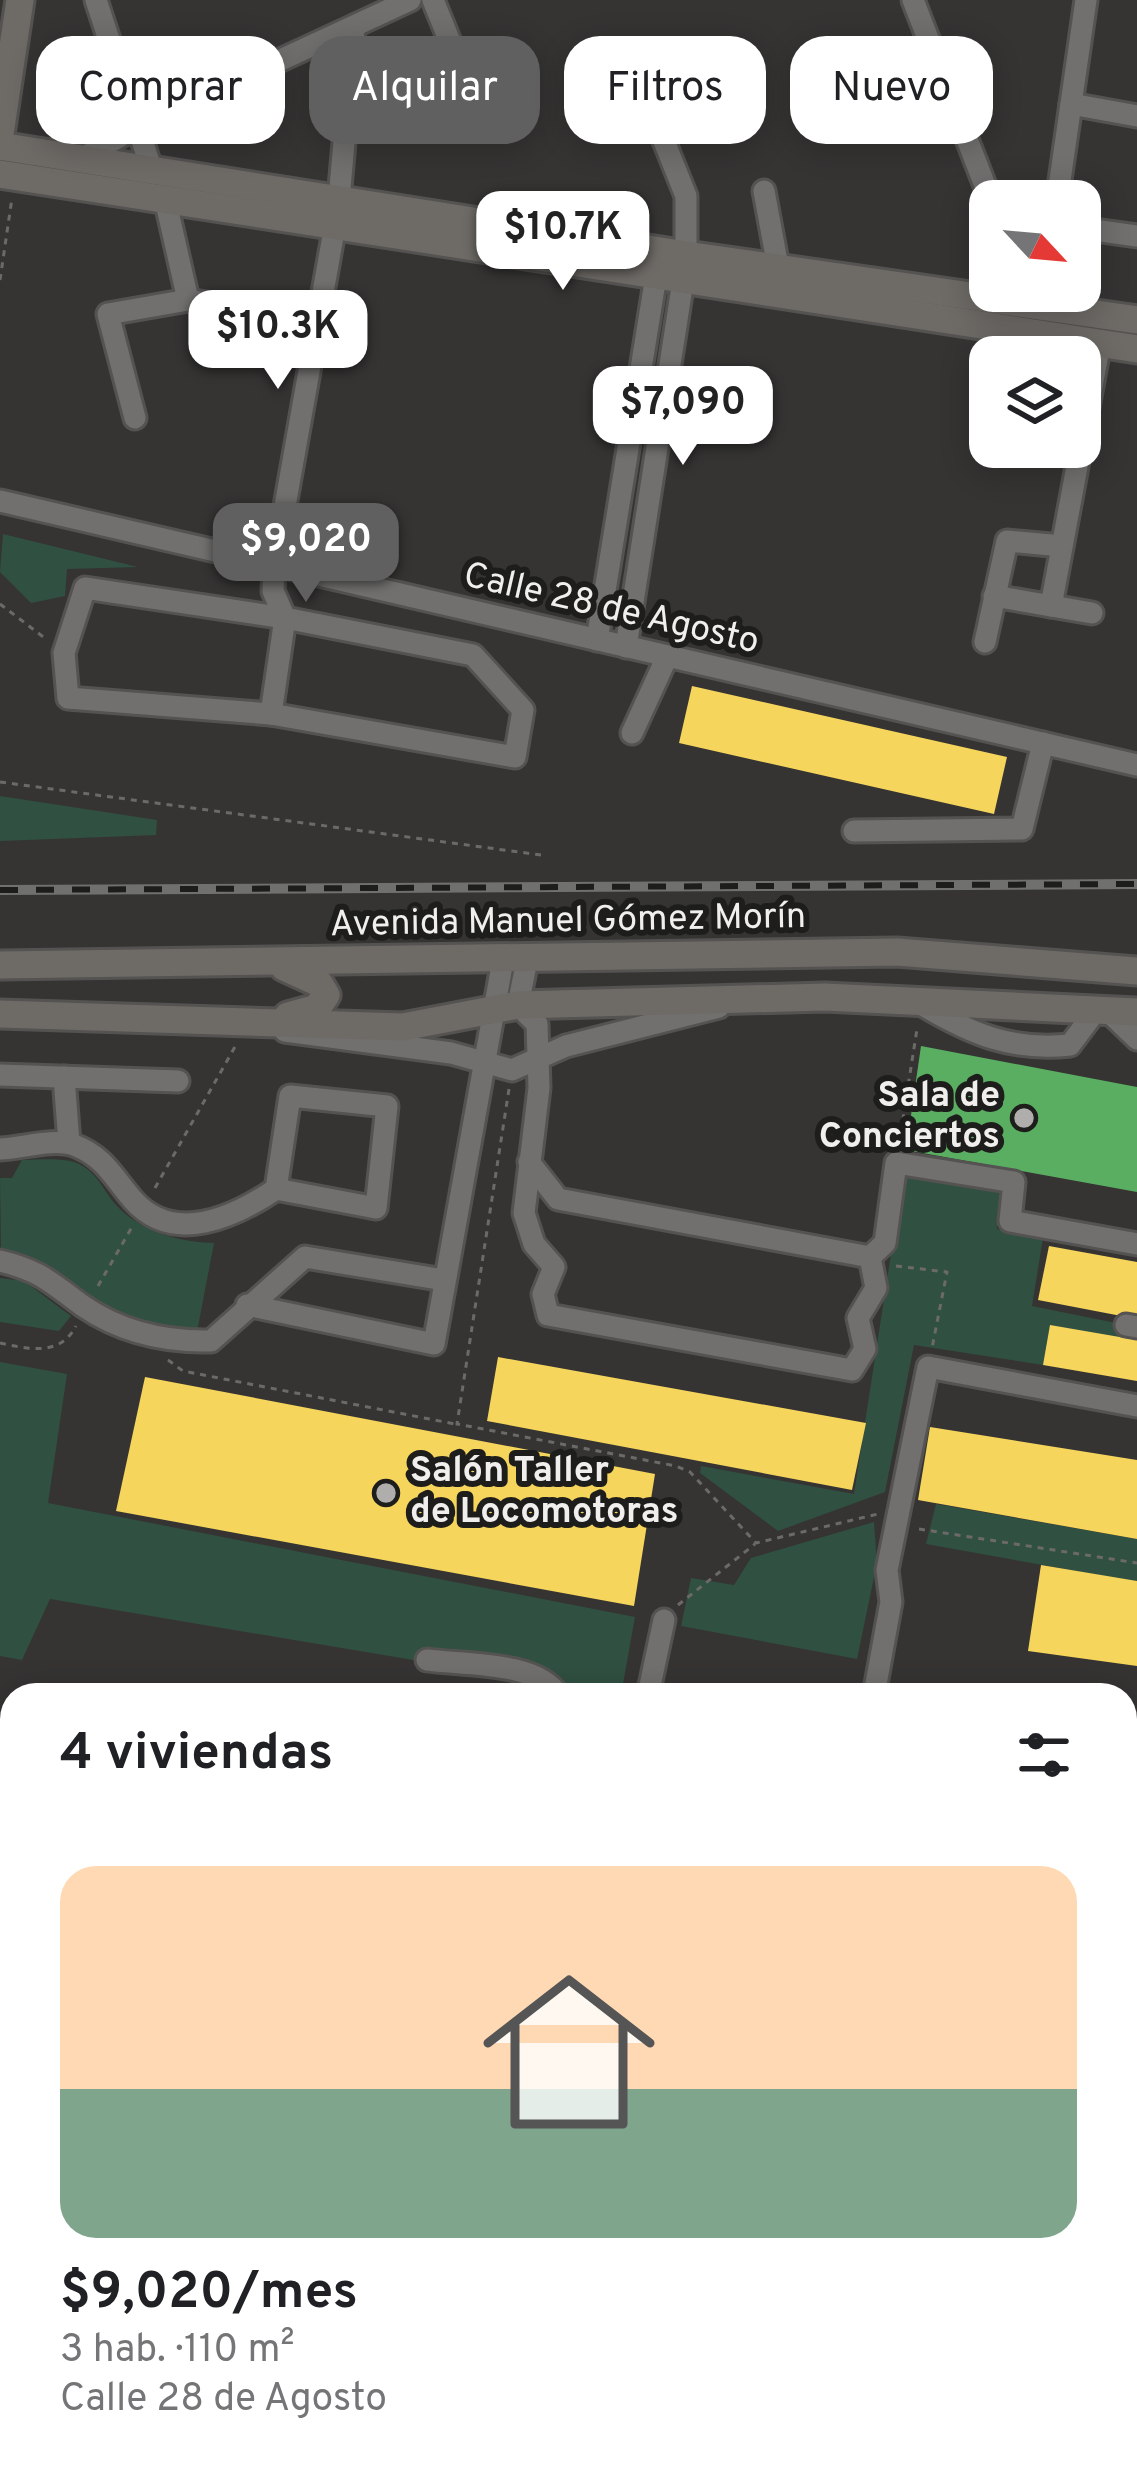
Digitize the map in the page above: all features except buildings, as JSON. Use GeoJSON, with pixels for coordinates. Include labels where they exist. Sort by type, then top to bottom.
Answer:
{"type":"FeatureCollection","features":[{"type":"Feature","properties":{"kind":"main road"},"geometry":{"type":"LineString","coordinates":[[1,116],[20,0]]}},
{"type":"Feature","properties":{"kind":"main road"},"geometry":{"type":"LineString","coordinates":[[0,146],[151,168],[337,212],[1059,336]]}},
{"type":"Feature","properties":{"kind":"main road"},"geometry":{"type":"LineString","coordinates":[[0,175],[166,203],[337,212]]}},
{"type":"Feature","properties":{"kind":"main road"},"geometry":{"type":"LineString","coordinates":[[675,271],[778,267],[969,290]]}},
{"type":"Feature","properties":{"kind":"main road"},"geometry":{"type":"LineString","coordinates":[[1100,312],[1137,320]]}},
{"type":"Feature","properties":{"kind":"main road"},"geometry":{"type":"LineString","coordinates":[[1101,343],[1137,349]]}},
{"type":"Feature","properties":{"kind":"main road","name":"Avenida Manuel Gómez Morín"},"geometry":{"type":"LineString","coordinates":[[0,965],[897,952],[1137,970]]}},
{"type":"Feature","properties":{"kind":"main road"},"geometry":{"type":"LineString","coordinates":[[242,1020],[292,1016],[324,1002],[326,995],[319,983],[267,962]]}},
{"type":"Feature","properties":{"kind":"main road"},"geometry":{"type":"LineString","coordinates":[[0,1014],[403,1027],[506,1008],[825,998],[1119,1012]]}},
{"type":"Feature","properties":{"kind":"street"},"geometry":{"type":"LineString","coordinates":[[96,0],[107,36]]}},
{"type":"Feature","properties":{"kind":"street"},"geometry":{"type":"LineString","coordinates":[[285,59],[354,28],[380,6],[410,0]]}},
{"type":"Feature","properties":{"kind":"street"},"geometry":{"type":"LineString","coordinates":[[434,0],[448,36]]}},
{"type":"Feature","properties":{"kind":"street"},"geometry":{"type":"LineString","coordinates":[[913,0],[983,180]]}},
{"type":"Feature","properties":{"kind":"street"},"geometry":{"type":"LineString","coordinates":[[1060,180],[1086,0]]}},
{"type":"Feature","properties":{"kind":"street"},"geometry":{"type":"LineString","coordinates":[[272,714],[285,618],[273,591],[274,568],[337,212],[354,28]]}},
{"type":"Feature","properties":{"kind":"street"},"geometry":{"type":"LineString","coordinates":[[1071,104],[1137,116]]}},
{"type":"Feature","properties":{"kind":"street"},"geometry":{"type":"LineString","coordinates":[[83,158],[107,144]]}},
{"type":"Feature","properties":{"kind":"street"},"geometry":{"type":"LineString","coordinates":[[142,144],[151,168]]}},
{"type":"Feature","properties":{"kind":"street"},"geometry":{"type":"LineString","coordinates":[[626,647],[686,196],[665,144]]}},
{"type":"Feature","properties":{"kind":"street"},"geometry":{"type":"LineString","coordinates":[[764,191],[778,267]]}},
{"type":"Feature","properties":{"kind":"street"},"geometry":{"type":"LineString","coordinates":[[166,203],[188,300]]}},
{"type":"Feature","properties":{"kind":"street"},"geometry":{"type":"LineString","coordinates":[[1101,231],[1137,236]]}},
{"type":"Feature","properties":{"kind":"street"},"geometry":{"type":"LineString","coordinates":[[597,640],[675,271]]}},
{"type":"Feature","properties":{"kind":"street"},"geometry":{"type":"LineString","coordinates":[[135,418],[108,314],[188,300],[319,322]]}},
{"type":"Feature","properties":{"kind":"street"},"geometry":{"type":"LineString","coordinates":[[1051,605],[1077,468]]}},
{"type":"Feature","properties":{"kind":"street","name":"Calle 28 de Agosto"},"geometry":{"type":"LineString","coordinates":[[0,501],[1137,765]]}},
{"type":"Feature","properties":{"kind":"street"},"geometry":{"type":"LineString","coordinates":[[985,642],[1007,541],[1062,547]]}},
{"type":"Feature","properties":{"kind":"street"},"geometry":{"type":"LineString","coordinates":[[85,588],[285,618],[473,655],[523,710],[515,757],[272,714],[68,698],[64,653],[85,588]]}},
{"type":"Feature","properties":{"kind":"street"},"geometry":{"type":"LineString","coordinates":[[994,596],[1092,613]]}},
{"type":"Feature","properties":{"kind":"street"},"geometry":{"type":"LineString","coordinates":[[632,733],[667,657]]}},
{"type":"Feature","properties":{"kind":"street"},"geometry":{"type":"LineString","coordinates":[[854,831],[1022,829],[1042,743]]}},
{"type":"Feature","properties":{"kind":"street"},"geometry":{"type":"LineString","coordinates":[[247,1305],[434,1344],[485,1066],[506,1008],[515,960]]}},
{"type":"Feature","properties":{"kind":"street"},"geometry":{"type":"LineString","coordinates":[[242,1020],[315,1039],[451,1053],[512,1070],[566,1046],[743,1001]]}},
{"type":"Feature","properties":{"kind":"street"},"geometry":{"type":"LineString","coordinates":[[506,1008],[537,1024],[539,1088],[524,1213],[534,1244],[554,1267],[543,1294],[548,1315],[851,1370],[865,1348],[858,1318],[876,1288],[878,1250],[896,1163],[1014,1182],[1010,1221],[1137,1244]]}},
{"type":"Feature","properties":{"kind":"street"},"geometry":{"type":"LineString","coordinates":[[1119,1012],[1137,1039]]}},
{"type":"Feature","properties":{"kind":"street"},"geometry":{"type":"LineString","coordinates":[[0,1075],[178,1081]]}},
{"type":"Feature","properties":{"kind":"street"},"geometry":{"type":"LineString","coordinates":[[64,1077],[69,1143]]}},
{"type":"Feature","properties":{"kind":"street"},"geometry":{"type":"LineString","coordinates":[[0,1149],[69,1143],[107,1162],[136,1205],[182,1225],[236,1217],[276,1189],[376,1208],[387,1106],[290,1096],[276,1189]]}},
{"type":"Feature","properties":{"kind":"street"},"geometry":{"type":"LineString","coordinates":[[529,1162],[558,1198],[878,1250]]}},
{"type":"Feature","properties":{"kind":"street"},"geometry":{"type":"LineString","coordinates":[[0,1261],[41,1271],[85,1307],[170,1342],[211,1341],[233,1327],[247,1305],[305,1257],[444,1280]]}},
{"type":"Feature","properties":{"kind":"street"},"geometry":{"type":"LineString","coordinates":[[876,1683],[891,1602],[887,1570],[928,1367],[1137,1406]]}},
{"type":"Feature","properties":{"kind":"street"},"geometry":{"type":"LineString","coordinates":[[650,1683],[664,1620]]}},
{"type":"Feature","properties":{"kind":"street"},"geometry":{"type":"LineString","coordinates":[[427,1660],[530,1674],[544,1683]]}},
{"type":"Feature","properties":{"kind":"path"},"geometry":{"type":"LineString","coordinates":[[0,604],[64,653]]}},
{"type":"Feature","properties":{"kind":"path"},"geometry":{"type":"LineString","coordinates":[[0,782],[541,855]]}},
{"type":"Feature","properties":{"kind":"path"},"geometry":{"type":"LineString","coordinates":[[896,1163],[921,1004]]}},
{"type":"Feature","properties":{"kind":"path"},"geometry":{"type":"LineString","coordinates":[[457,1424],[512,1070]]}},
{"type":"Feature","properties":{"kind":"path"},"geometry":{"type":"LineString","coordinates":[[878,1250],[894,1265],[947,1272],[928,1367]]}},
{"type":"Feature","properties":{"kind":"path"},"geometry":{"type":"LineString","coordinates":[[170,1342],[166,1357],[183,1371],[676,1466],[690,1472],[756,1543]]}},
{"type":"Feature","properties":{"kind":"path"},"geometry":{"type":"LineString","coordinates":[[664,1620],[756,1543],[866,1514],[883,1514],[896,1526],[1137,1563]]}},
{"type":"Feature","properties":{"kind":"green space"},"geometry":{"type":"Polygon","coordinates":[[[3,534],[138,567],[67,569],[65,596],[31,603],[0,572],[3,534]]]}},
{"type":"Feature","properties":{"kind":"green space"},"geometry":{"type":"Polygon","coordinates":[[[0,796],[157,820],[156,835],[0,841],[0,796]]]}},
{"type":"Feature","properties":{"kind":"green space"},"geometry":{"type":"Polygon","coordinates":[[[22,1160],[79,1164],[138,1223],[175,1238],[214,1243],[197,1332],[162,1332],[105,1313],[43,1263],[1,1252],[0,1178],[12,1178],[22,1160]]]}},
{"type":"Feature","properties":{"kind":"green space"},"geometry":{"type":"Polygon","coordinates":[[[903,1176],[1001,1190],[997,1229],[1043,1238],[1032,1306],[1126,1325],[1122,1337],[1043,1365],[914,1345],[885,1492],[778,1531],[700,1473],[701,1466],[854,1494],[903,1176]]]}},
{"type":"Feature","properties":{"kind":"green space"},"geometry":{"type":"Polygon","coordinates":[[[0,1278],[24,1281],[71,1316],[59,1331],[0,1322],[0,1278]]]}},
{"type":"Feature","properties":{"kind":"green space"},"geometry":{"type":"Polygon","coordinates":[[[0,1362],[67,1374],[48,1503],[635,1617],[623,1683],[550,1683],[50,1599],[22,1660],[0,1656],[0,1362]]]}},
{"type":"Feature","properties":{"kind":"green space"},"geometry":{"type":"Polygon","coordinates":[[[936,1504],[1137,1539],[1137,1582],[926,1544],[936,1504]]]}},
{"type":"Feature","properties":{"kind":"green space"},"geometry":{"type":"Polygon","coordinates":[[[874,1522],[877,1563],[857,1659],[681,1626],[691,1578],[734,1585],[751,1558],[874,1522]]]}},
{"type":"Feature","properties":{"kind":"railway"},"geometry":{"type":"LineString","coordinates":[[0,890],[1137,884]]}},
{"type":"Feature","properties":{"kind":"place","name":"Sala de Conciertos"},"geometry":{"type":"Point","coordinates":[1024,1118]}},
{"type":"Feature","properties":{"kind":"place","name":"Salón Taller de Locomotoras"},"geometry":{"type":"Point","coordinates":[386,1493]}}]}
